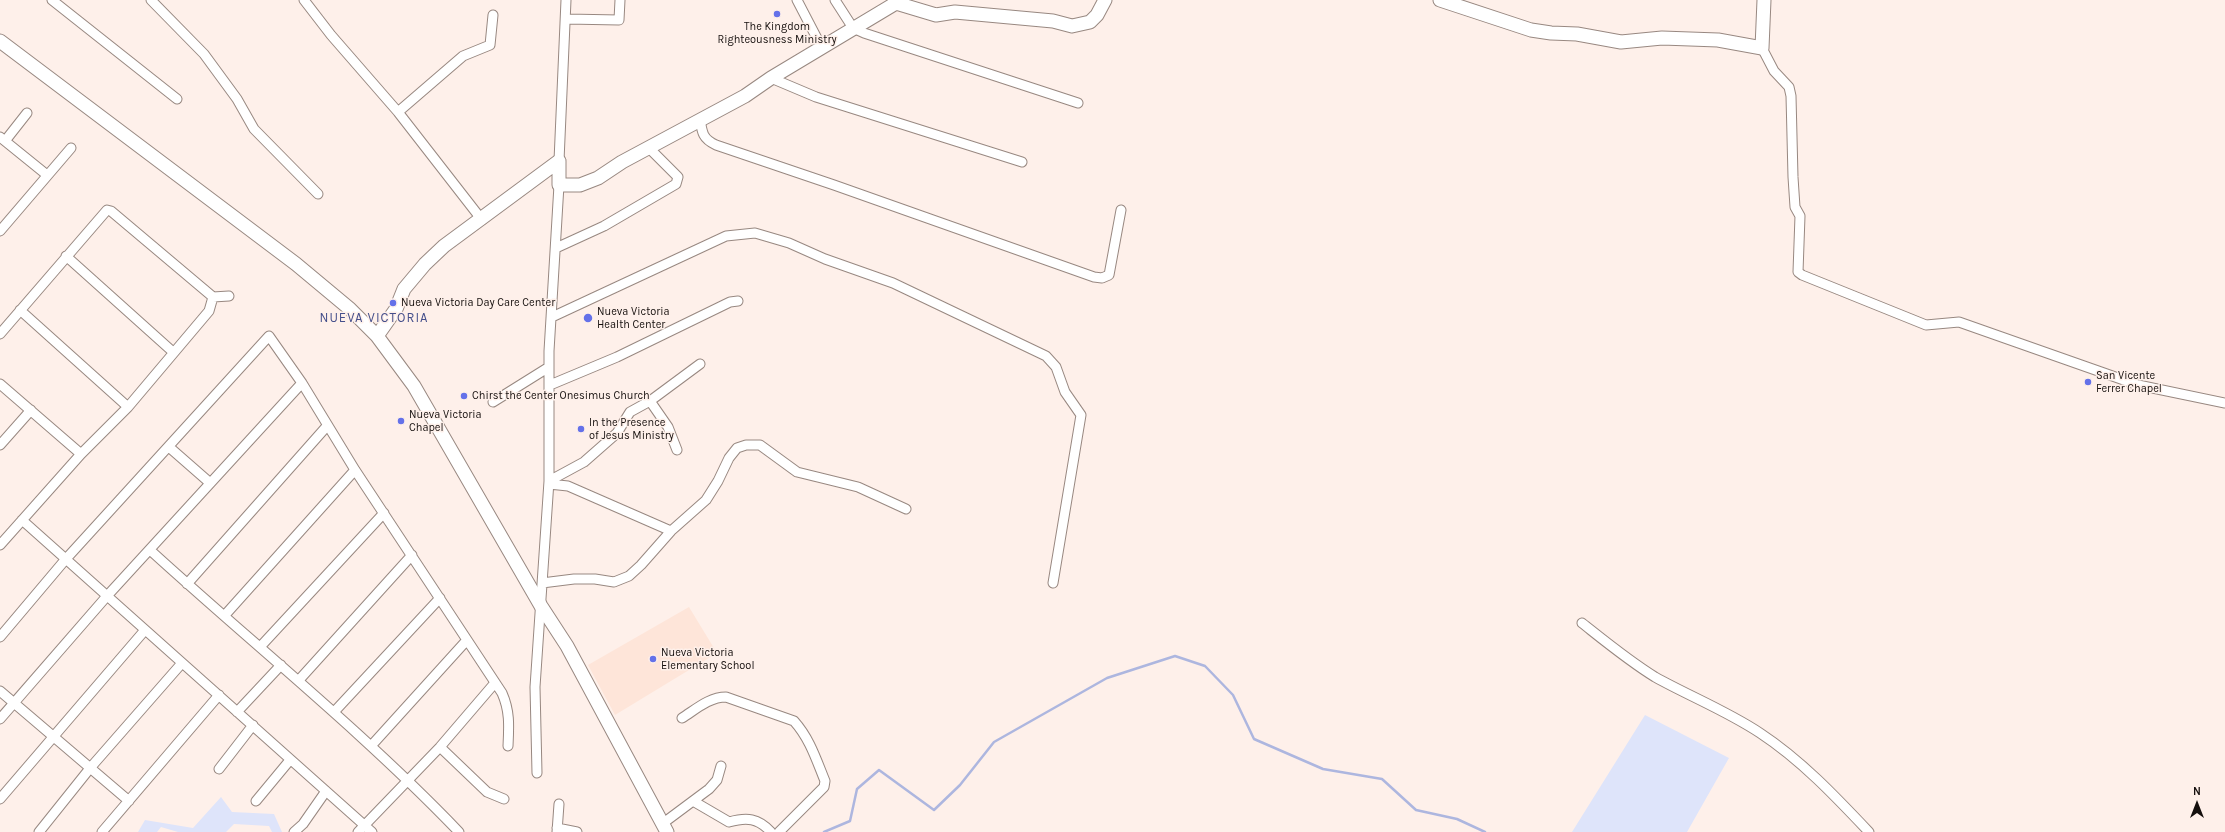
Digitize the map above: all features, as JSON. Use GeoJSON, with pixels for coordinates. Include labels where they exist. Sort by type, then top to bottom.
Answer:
{"type":"FeatureCollection","features":[{"type":"Feature","properties":{"kind":"street"},"geometry":{"type":"LineString","coordinates":[[52,0],[177,99]]}},
{"type":"Feature","properties":{"kind":"street"},"geometry":{"type":"LineString","coordinates":[[151,0],[204,54],[237,99],[254,129],[318,194]]}},
{"type":"Feature","properties":{"kind":"street"},"geometry":{"type":"LineString","coordinates":[[304,0],[331,35],[398,112],[482,220]]}},
{"type":"Feature","properties":{"kind":"street"},"geometry":{"type":"LineString","coordinates":[[537,772],[535,687],[549,483],[549,366],[567,19],[566,0]]}},
{"type":"Feature","properties":{"kind":"street"},"geometry":{"type":"LineString","coordinates":[[567,19],[619,20],[620,0]]}},
{"type":"Feature","properties":{"kind":"street"},"geometry":{"type":"LineString","coordinates":[[797,0],[822,48]]}},
{"type":"Feature","properties":{"kind":"street"},"geometry":{"type":"LineString","coordinates":[[835,0],[852,28],[875,38],[1078,102]]}},
{"type":"Feature","properties":{"kind":"street"},"geometry":{"type":"LineString","coordinates":[[559,185],[569,186],[588,182],[745,96],[771,78],[898,1],[936,15],[954,12],[1053,21],[1072,26],[1090,22],[1097,15],[1105,0]]}},
{"type":"Feature","properties":{"kind":"street"},"geometry":{"type":"LineString","coordinates":[[1440,0],[1531,30],[1551,33],[1577,34],[1621,42],[1662,38],[1718,40],[1762,48]]}},
{"type":"Feature","properties":{"kind":"street"},"geometry":{"type":"LineString","coordinates":[[1764,0],[1762,48],[1774,71],[1789,87],[1791,96],[1793,177],[1796,207],[1800,216],[1798,272],[1802,275],[1926,325],[1959,322],[2144,387],[2225,403]]}},
{"type":"Feature","properties":{"kind":"street"},"geometry":{"type":"LineString","coordinates":[[398,112],[463,56],[490,45],[493,15]]}},
{"type":"Feature","properties":{"kind":"street"},"geometry":{"type":"LineString","coordinates":[[0,41],[296,264],[350,309],[377,336],[414,386],[541,606],[567,646],[664,828],[717,780],[721,766]]}},
{"type":"Feature","properties":{"kind":"street"},"geometry":{"type":"LineString","coordinates":[[771,78],[816,97],[1022,162]]}},
{"type":"Feature","properties":{"kind":"street"},"geometry":{"type":"LineString","coordinates":[[27,113],[2,139],[47,175]]}},
{"type":"Feature","properties":{"kind":"street"},"geometry":{"type":"LineString","coordinates":[[700,120],[703,135],[706,140],[716,145],[841,187],[1094,277],[1109,275],[1121,210]]}},
{"type":"Feature","properties":{"kind":"street"},"geometry":{"type":"LineString","coordinates":[[2,224],[71,148]]}},
{"type":"Feature","properties":{"kind":"street"},"geometry":{"type":"LineString","coordinates":[[556,248],[604,226],[676,184],[678,177],[649,148]]}},
{"type":"Feature","properties":{"kind":"street"},"geometry":{"type":"LineString","coordinates":[[377,336],[396,309],[404,289],[418,271],[444,246],[482,220],[559,161]]}},
{"type":"Feature","properties":{"kind":"street"},"geometry":{"type":"LineString","coordinates":[[0,334],[104,212],[111,211],[213,297],[229,296]]}},
{"type":"Feature","properties":{"kind":"street"},"geometry":{"type":"LineString","coordinates":[[552,317],[726,236],[755,233],[789,243],[826,259],[894,283],[1046,356],[1056,367],[1065,392],[1081,415],[1053,583]]}},
{"type":"Feature","properties":{"kind":"street"},"geometry":{"type":"LineString","coordinates":[[66,256],[173,352]]}},
{"type":"Feature","properties":{"kind":"street"},"geometry":{"type":"LineString","coordinates":[[0,545],[81,454],[128,407],[209,311],[213,297]]}},
{"type":"Feature","properties":{"kind":"street"},"geometry":{"type":"LineString","coordinates":[[550,385],[623,354],[730,302],[738,301]]}},
{"type":"Feature","properties":{"kind":"street"},"geometry":{"type":"LineString","coordinates":[[20,310],[128,407]]}},
{"type":"Feature","properties":{"kind":"street"},"geometry":{"type":"LineString","coordinates":[[0,637],[65,560],[269,336],[302,382],[327,426],[355,470],[440,598],[494,684],[502,693],[508,706],[510,722],[508,746]]}},
{"type":"Feature","properties":{"kind":"street"},"geometry":{"type":"LineString","coordinates":[[549,483],[584,462],[617,433],[630,412],[650,401],[700,364]]}},
{"type":"Feature","properties":{"kind":"street"},"geometry":{"type":"LineString","coordinates":[[493,402],[549,366]]}},
{"type":"Feature","properties":{"kind":"street"},"geometry":{"type":"LineString","coordinates":[[0,720],[107,596],[150,550],[209,482],[302,382]]}},
{"type":"Feature","properties":{"kind":"street"},"geometry":{"type":"LineString","coordinates":[[0,384],[81,454]]}},
{"type":"Feature","properties":{"kind":"street"},"geometry":{"type":"LineString","coordinates":[[650,401],[668,427],[677,450]]}},
{"type":"Feature","properties":{"kind":"street"},"geometry":{"type":"LineString","coordinates":[[0,445],[31,410]]}},
{"type":"Feature","properties":{"kind":"street"},"geometry":{"type":"LineString","coordinates":[[187,584],[327,426]]}},
{"type":"Feature","properties":{"kind":"street"},"geometry":{"type":"LineString","coordinates":[[542,583],[574,578],[620,581],[641,565],[671,531],[706,500],[718,482],[729,458],[737,448],[746,445],[760,445],[797,472],[858,487],[906,509]]}},
{"type":"Feature","properties":{"kind":"street"},"geometry":{"type":"LineString","coordinates":[[169,447],[209,482]]}},
{"type":"Feature","properties":{"kind":"street"},"geometry":{"type":"LineString","coordinates":[[225,615],[355,470]]}},
{"type":"Feature","properties":{"kind":"street"},"geometry":{"type":"LineString","coordinates":[[549,483],[568,486],[671,531]]}},
{"type":"Feature","properties":{"kind":"street"},"geometry":{"type":"LineString","coordinates":[[260,647],[384,513]]}},
{"type":"Feature","properties":{"kind":"street"},"geometry":{"type":"LineString","coordinates":[[22,520],[65,560],[326,791],[361,829],[372,832]]}},
{"type":"Feature","properties":{"kind":"street"},"geometry":{"type":"LineString","coordinates":[[150,550],[187,584],[299,680],[408,780],[459,832]]}},
{"type":"Feature","properties":{"kind":"street"},"geometry":{"type":"LineString","coordinates":[[299,680],[412,555]]}},
{"type":"Feature","properties":{"kind":"street"},"geometry":{"type":"LineString","coordinates":[[334,712],[440,598]]}},
{"type":"Feature","properties":{"kind":"street"},"geometry":{"type":"LineString","coordinates":[[1582,623],[1620,653],[1655,676],[1758,732],[1780,747],[1826,785],[1869,832]]}},
{"type":"Feature","properties":{"kind":"street"},"geometry":{"type":"LineString","coordinates":[[0,799],[145,630]]}},
{"type":"Feature","properties":{"kind":"street"},"geometry":{"type":"LineString","coordinates":[[371,746],[467,640]]}},
{"type":"Feature","properties":{"kind":"street"},"geometry":{"type":"LineString","coordinates":[[39,832],[91,767],[182,663]]}},
{"type":"Feature","properties":{"kind":"street"},"geometry":{"type":"LineString","coordinates":[[237,712],[281,665]]}},
{"type":"Feature","properties":{"kind":"street"},"geometry":{"type":"LineString","coordinates":[[361,829],[440,747],[494,684]]}},
{"type":"Feature","properties":{"kind":"street"},"geometry":{"type":"LineString","coordinates":[[0,691],[91,767],[129,802]]}},
{"type":"Feature","properties":{"kind":"street"},"geometry":{"type":"LineString","coordinates":[[102,832],[219,695]]}},
{"type":"Feature","properties":{"kind":"street"},"geometry":{"type":"LineString","coordinates":[[682,718],[708,701],[719,697],[726,697],[794,722],[801,729],[810,742],[824,781],[824,787],[779,832]]}},
{"type":"Feature","properties":{"kind":"street"},"geometry":{"type":"LineString","coordinates":[[219,769],[253,725]]}},
{"type":"Feature","properties":{"kind":"street"},"geometry":{"type":"LineString","coordinates":[[440,747],[487,792],[504,799]]}},
{"type":"Feature","properties":{"kind":"street"},"geometry":{"type":"LineString","coordinates":[[256,801],[290,760]]}},
{"type":"Feature","properties":{"kind":"street"},"geometry":{"type":"LineString","coordinates":[[294,832],[303,824],[326,791]]}},
{"type":"Feature","properties":{"kind":"street"},"geometry":{"type":"LineString","coordinates":[[693,801],[729,822],[750,818],[764,825],[771,832]]}},
{"type":"Feature","properties":{"kind":"street"},"geometry":{"type":"LineString","coordinates":[[559,804],[557,830],[577,832]]}},
{"type":"Feature","properties":{"kind":"shaded area","name":"Nueva Victoria Elementary School"},"geometry":{"type":"Polygon","coordinates":[[[689,607],[717,653],[615,715],[588,665],[689,607]]]}},
{"type":"Feature","properties":{"kind":"shaded area"},"geometry":{"type":"Polygon","coordinates":[[[1645,715],[1729,758],[1687,832],[1572,832],[1645,715]]]}},
{"type":"Feature","properties":{"kind":"shaded area"},"geometry":{"type":"Polygon","coordinates":[[[221,797],[232,812],[274,814],[282,832],[272,832],[269,826],[234,824],[226,832],[178,832],[161,827],[157,832],[138,832],[145,820],[193,828],[221,797]]]}},
{"type":"Feature","properties":{"kind":"waterway"},"geometry":{"type":"LineString","coordinates":[[824,832],[850,821],[857,789],[879,770],[934,810],[960,785],[994,742],[1107,678],[1175,656],[1205,666],[1233,695],[1254,739],[1323,769],[1382,779],[1416,810],[1457,819],[1485,832]]}},
{"type":"Feature","properties":{"kind":"place","name":"The Kingdom Righteousness Ministry"},"geometry":{"type":"Point","coordinates":[777,14]}},
{"type":"Feature","properties":{"kind":"place","name":"Nueva Victoria Day Care Center"},"geometry":{"type":"Point","coordinates":[393,303]}},
{"type":"Feature","properties":{"kind":"place","name":"Nueva Victoria Health Center"},"geometry":{"type":"Point","coordinates":[588,318]}},
{"type":"Feature","properties":{"kind":"place","name":"San Vicente Ferrer Chapel"},"geometry":{"type":"Point","coordinates":[2088,382]}},
{"type":"Feature","properties":{"kind":"place","name":"Chirst the Center Onesimus Church"},"geometry":{"type":"Point","coordinates":[464,396]}},
{"type":"Feature","properties":{"kind":"place","name":"Nueva Victoria Chapel"},"geometry":{"type":"Point","coordinates":[401,421]}},
{"type":"Feature","properties":{"kind":"place","name":"In the Presence of Jesus Ministry"},"geometry":{"type":"Point","coordinates":[581,429]}},
{"type":"Feature","properties":{"kind":"place","name":"Nueva Victoria Elementary School"},"geometry":{"type":"Point","coordinates":[653,659]}},
{"type":"Feature","properties":{"kind":"district","name":"NUEVA VICTORIA"},"geometry":{"type":"Point","coordinates":[374,318]}}]}
